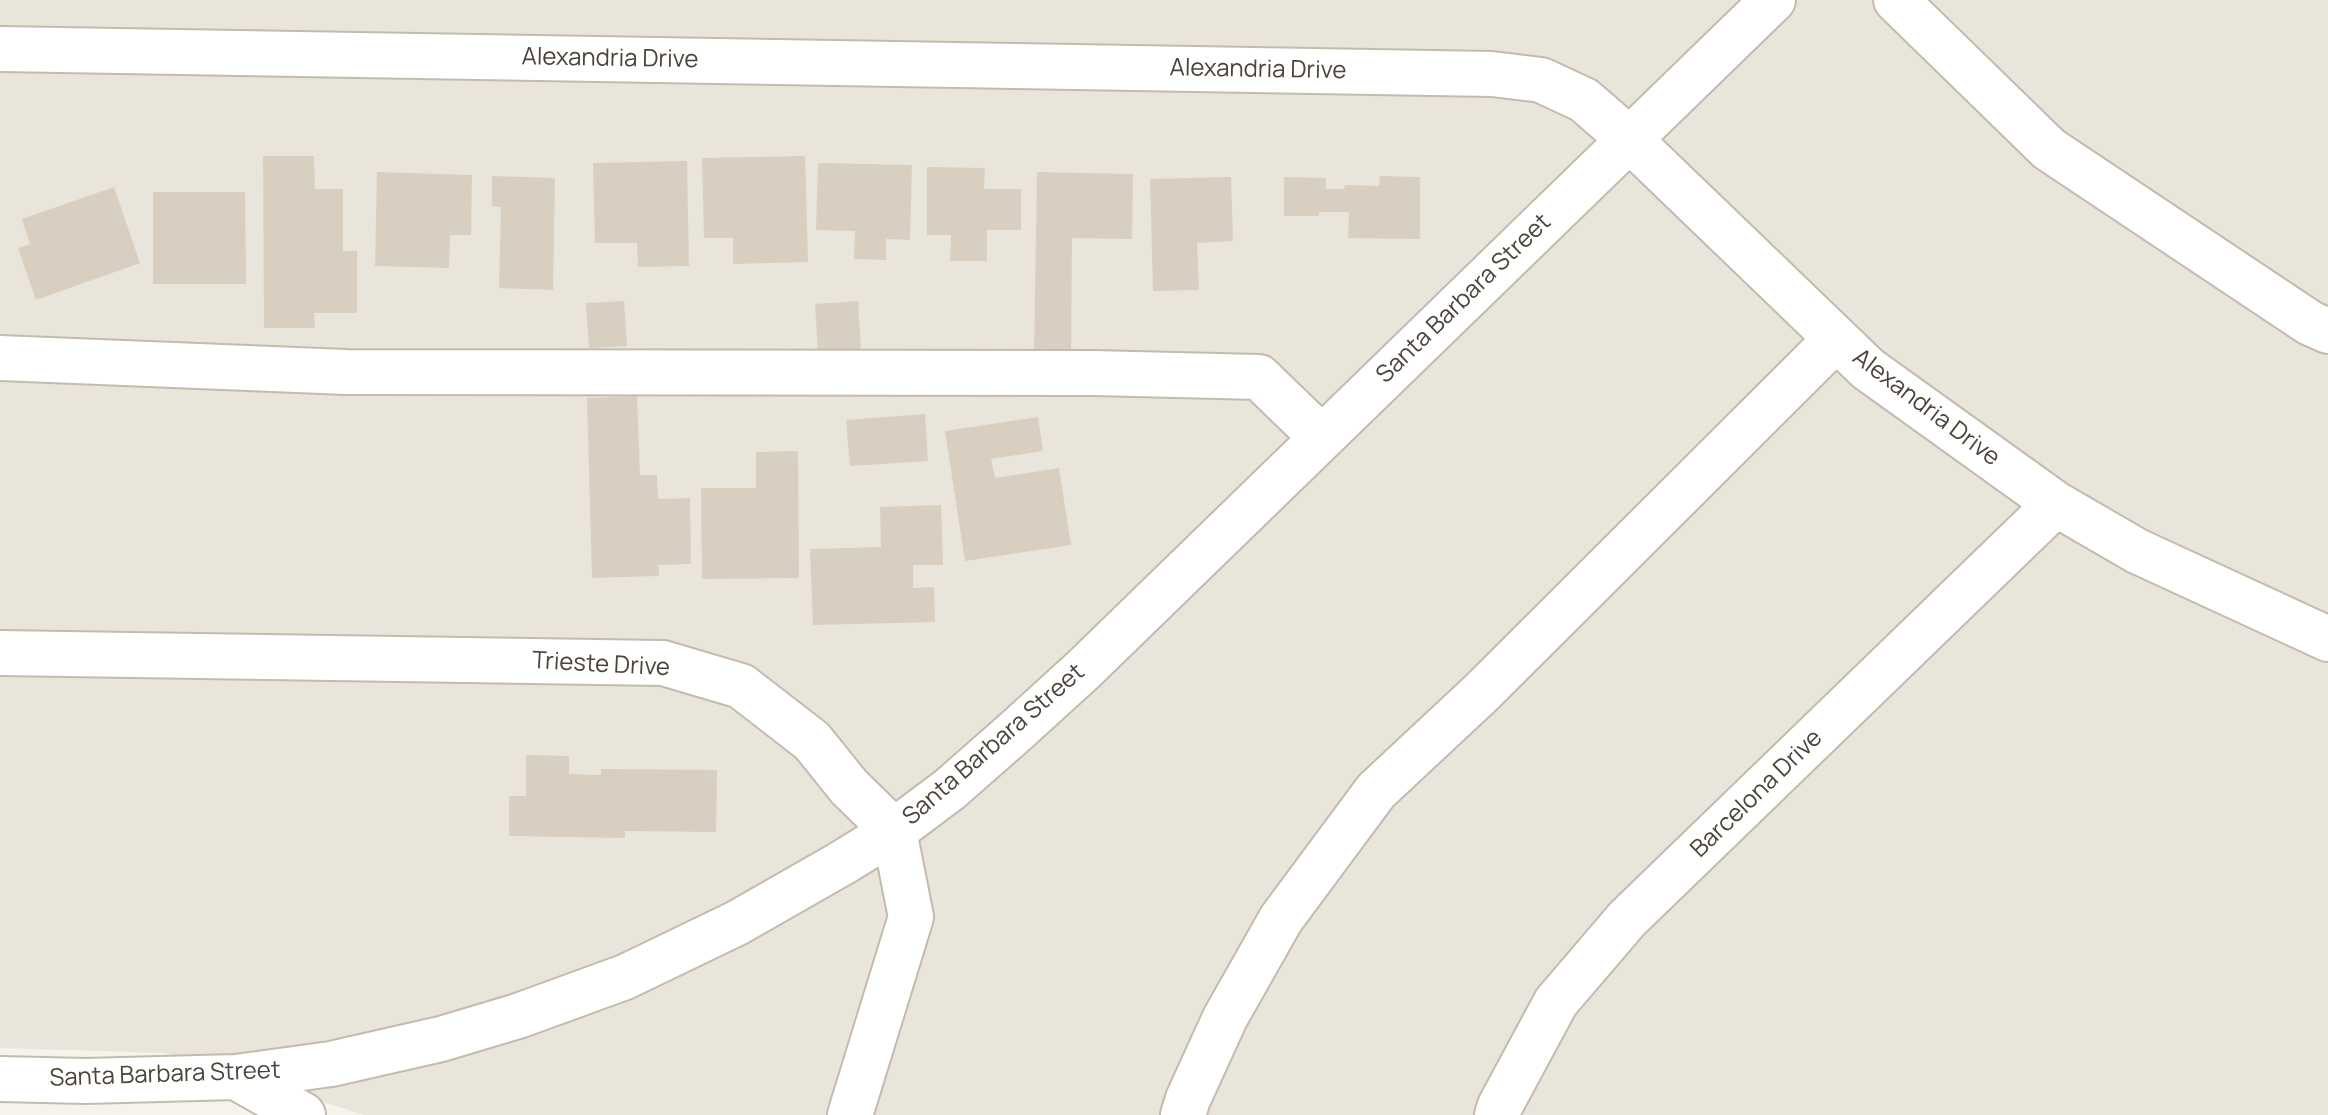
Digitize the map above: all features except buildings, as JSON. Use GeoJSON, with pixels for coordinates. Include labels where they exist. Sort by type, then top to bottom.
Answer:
{"type":"FeatureCollection","features":[{"type":"Feature","properties":{"kind":"street","name":"Santa Barbara Street"},"geometry":{"type":"LineString","coordinates":[[0,1079],[85,1081],[236,1077],[331,1064],[477,1029],[625,977],[701,942],[894,831],[950,789],[1083,670],[1773,0]]}},
{"type":"Feature","properties":{"kind":"street"},"geometry":{"type":"LineString","coordinates":[[1896,0],[2049,149],[2310,323],[2328,331]]}},
{"type":"Feature","properties":{"kind":"street","name":"Alexandria Drive"},"geometry":{"type":"LineString","coordinates":[[0,49],[1492,74],[1541,80],[1584,100],[1629,139],[1868,369],[2056,504],[2137,551],[2328,639]]}},
{"type":"Feature","properties":{"kind":"street"},"geometry":{"type":"LineString","coordinates":[[1183,1115],[1225,1018],[1281,919],[1376,791],[1481,693],[1836,339]]}},
{"type":"Feature","properties":{"kind":"street"},"geometry":{"type":"LineString","coordinates":[[0,358],[346,372],[1093,373],[1259,377],[1321,437]]}},
{"type":"Feature","properties":{"kind":"street","name":"Barcelona Drive"},"geometry":{"type":"LineString","coordinates":[[1497,1115],[1556,1002],[1627,919],[2056,504]]}},
{"type":"Feature","properties":{"kind":"street","name":"Trieste Drive"},"geometry":{"type":"LineString","coordinates":[[0,653],[663,663],[741,686],[812,741],[849,787],[894,831]]}},
{"type":"Feature","properties":{"kind":"street"},"geometry":{"type":"LineString","coordinates":[[850,1115],[911,917],[894,831]]}},
{"type":"Feature","properties":{"kind":"street"},"geometry":{"type":"LineString","coordinates":[[236,1077],[303,1115]]}},
{"type":"Feature","properties":{"kind":"shaded area"},"geometry":{"type":"Polygon","coordinates":[[[0,0],[2328,0],[2328,1115],[365,1115],[165,1053],[0,1048],[0,0]]]}}]}
